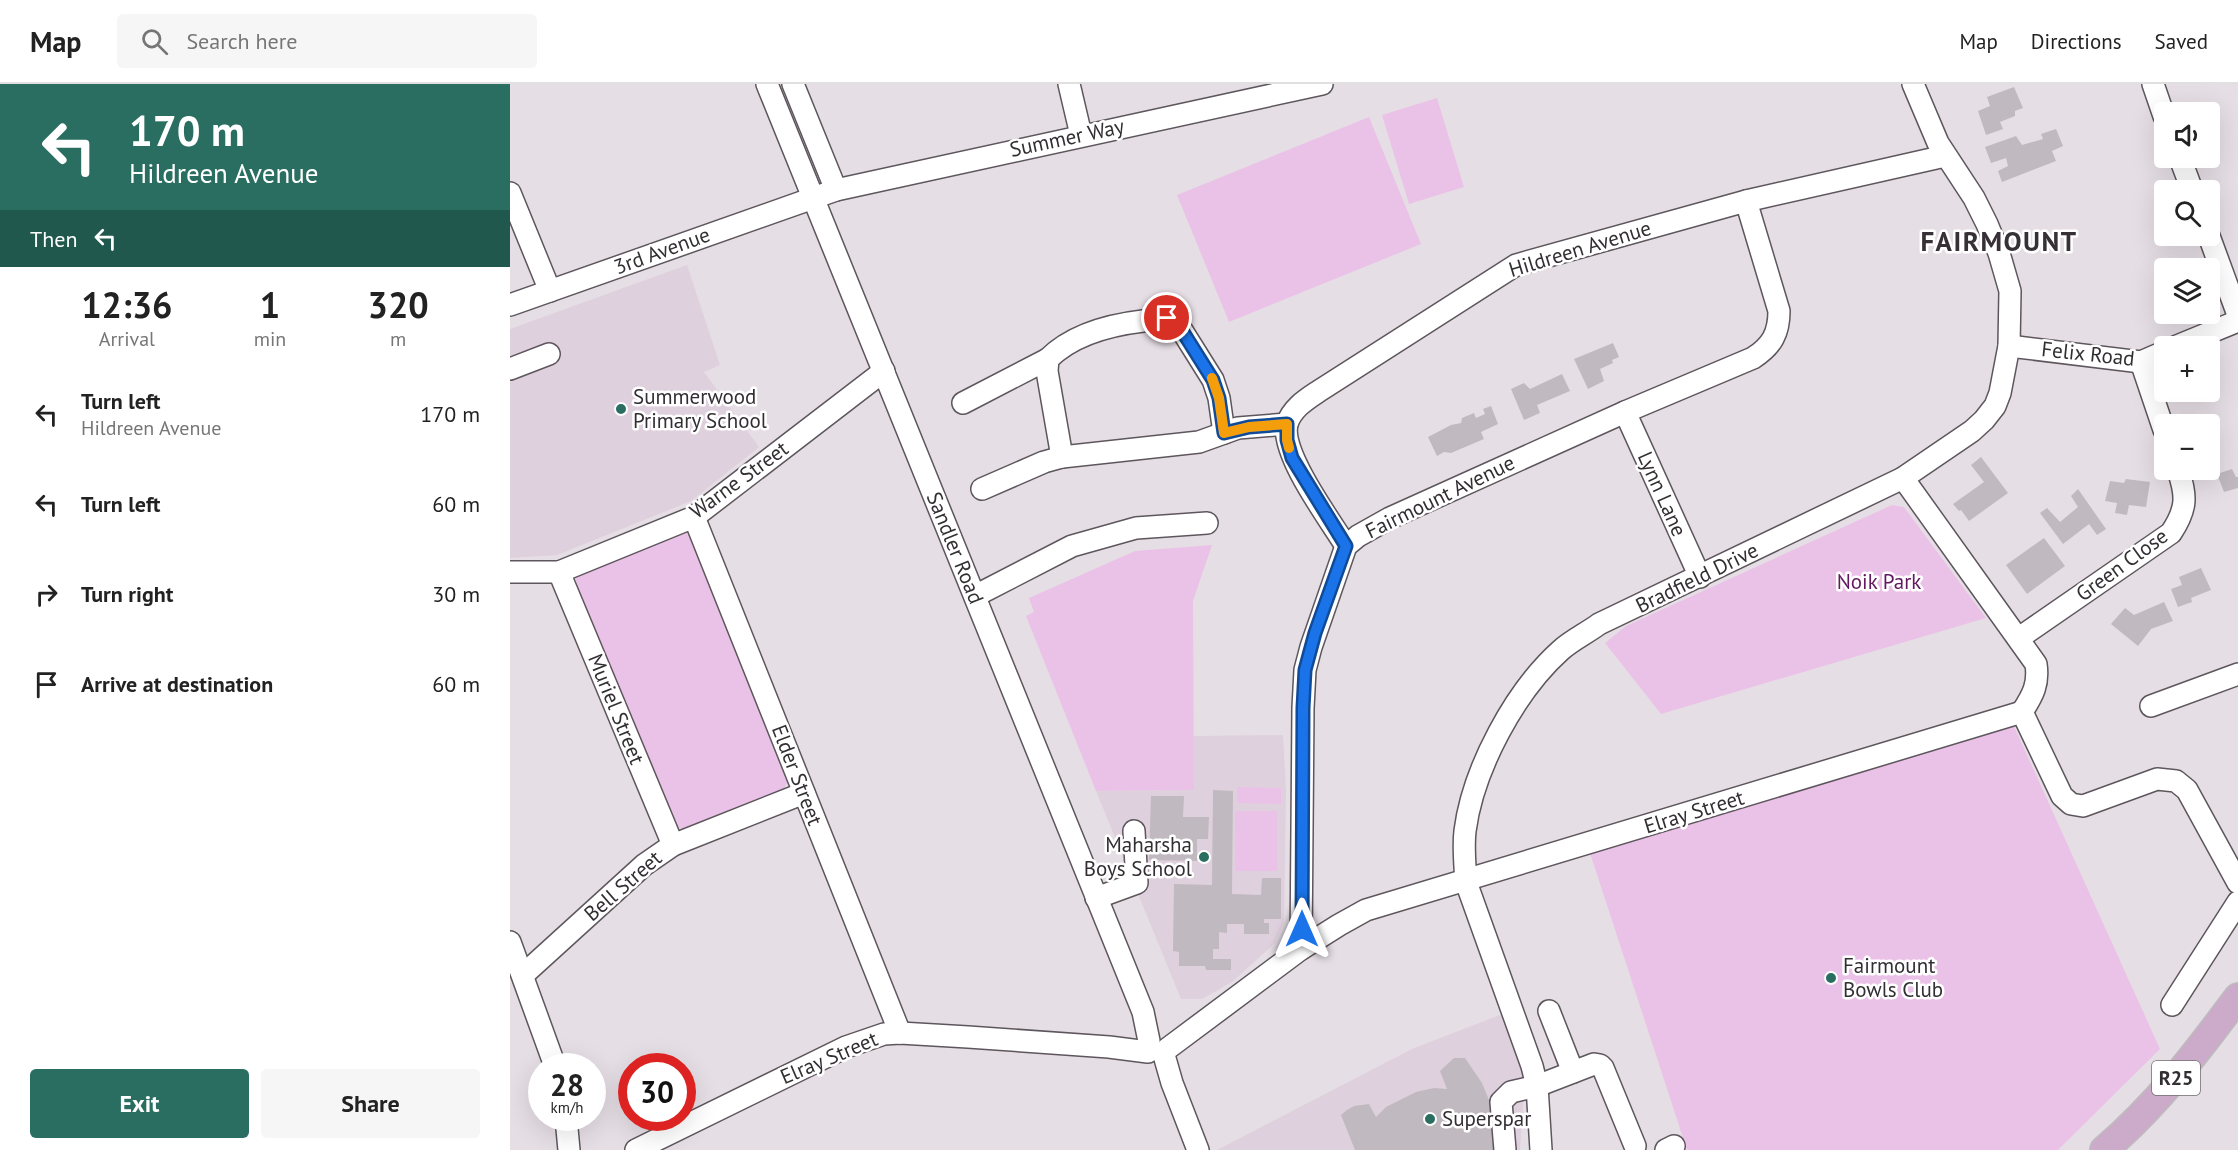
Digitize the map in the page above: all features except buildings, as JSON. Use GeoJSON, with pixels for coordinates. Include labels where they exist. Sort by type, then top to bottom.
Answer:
{"type":"FeatureCollection","features":[{"type":"Feature","properties":{"kind":"main road","name":"R25"},"geometry":{"type":"LineString","coordinates":[[2104,1150],[2156,1102],[2191,1061],[2238,997]]}},
{"type":"Feature","properties":{"kind":"street","name":"Sandler Road"},"geometry":{"type":"LineString","coordinates":[[767,84],[1198,1150]]}},
{"type":"Feature","properties":{"kind":"street"},"geometry":{"type":"LineString","coordinates":[[793,84],[836,189]]}},
{"type":"Feature","properties":{"kind":"street"},"geometry":{"type":"LineString","coordinates":[[1069,84],[1081,135]]}},
{"type":"Feature","properties":{"kind":"street","name":"Summer Way"},"geometry":{"type":"LineString","coordinates":[[813,197],[836,189],[1322,84]]}},
{"type":"Feature","properties":{"kind":"street","name":"Bradfield Drive"},"geometry":{"type":"LineString","coordinates":[[1541,1150],[1537,1086],[1532,1066],[1466,882],[1464,834],[1471,802],[1489,754],[1523,691],[1563,648],[1599,624],[1903,478],[1972,431],[1990,414],[2000,393],[2010,346],[2012,297],[1999,253],[1974,198],[1945,156],[1913,84]]}},
{"type":"Feature","properties":{"kind":"street"},"geometry":{"type":"LineString","coordinates":[[2153,84],[2159,102]]}},
{"type":"Feature","properties":{"kind":"street","name":"Hildreen Avenue"},"geometry":{"type":"LineString","coordinates":[[1287,424],[1299,405],[1318,391],[1516,265],[1746,201],[1945,156]]}},
{"type":"Feature","properties":{"kind":"street"},"geometry":{"type":"LineString","coordinates":[[510,193],[550,291]]}},
{"type":"Feature","properties":{"kind":"street","name":"3rd Avenue"},"geometry":{"type":"LineString","coordinates":[[510,305],[813,197]]}},
{"type":"Feature","properties":{"kind":"street","name":"Fairmount Avenue"},"geometry":{"type":"LineString","coordinates":[[1301,949],[1305,670],[1315,633],[1346,546],[1358,536],[1390,518],[1625,412],[1754,358],[1765,350],[1774,339],[1779,325],[1779,311],[1746,201]]}},
{"type":"Feature","properties":{"kind":"street"},"geometry":{"type":"LineString","coordinates":[[2213,246],[2238,315]]}},
{"type":"Feature","properties":{"kind":"street"},"geometry":{"type":"LineString","coordinates":[[963,403],[1048,359],[1079,338],[1102,328],[1161,318],[1173,319],[1213,380],[1219,398],[1224,433]]}},
{"type":"Feature","properties":{"kind":"street"},"geometry":{"type":"LineString","coordinates":[[2201,336],[2238,321]]}},
{"type":"Feature","properties":{"kind":"street","name":"Felix Road"},"geometry":{"type":"LineString","coordinates":[[2010,346],[2141,362],[2154,356]]}},
{"type":"Feature","properties":{"kind":"street"},"geometry":{"type":"LineString","coordinates":[[510,369],[549,354]]}},
{"type":"Feature","properties":{"kind":"street"},"geometry":{"type":"LineString","coordinates":[[1048,359],[1047,371],[1062,456]]}},
{"type":"Feature","properties":{"kind":"street"},"geometry":{"type":"LineString","coordinates":[[2141,362],[2159,414]]}},
{"type":"Feature","properties":{"kind":"street","name":"Warne Street"},"geometry":{"type":"LineString","coordinates":[[510,572],[560,572],[694,517],[884,371]]}},
{"type":"Feature","properties":{"kind":"street","name":"Lynn Lane"},"geometry":{"type":"LineString","coordinates":[[1625,412],[1700,577]]}},
{"type":"Feature","properties":{"kind":"street"},"geometry":{"type":"LineString","coordinates":[[982,489],[1062,456],[1199,442],[1249,427],[1287,424],[1287,440],[1292,458],[1346,546]]}},
{"type":"Feature","properties":{"kind":"street"},"geometry":{"type":"LineString","coordinates":[[1903,478],[2036,664],[2038,678],[2034,694],[2022,712],[2061,796],[2071,804],[2083,806],[2157,779],[2176,781],[2187,790],[2238,883]]}},
{"type":"Feature","properties":{"kind":"street","name":"Green Close"},"geometry":{"type":"LineString","coordinates":[[2019,638],[2171,533],[2184,508],[2185,492],[2181,480]]}},
{"type":"Feature","properties":{"kind":"street","name":"Elder Street"},"geometry":{"type":"LineString","coordinates":[[694,517],[900,1033]]}},
{"type":"Feature","properties":{"kind":"street"},"geometry":{"type":"LineString","coordinates":[[975,596],[1072,546],[1136,528],[1206,523]]}},
{"type":"Feature","properties":{"kind":"street","name":"Muriel Street"},"geometry":{"type":"LineString","coordinates":[[560,572],[673,845]]}},
{"type":"Feature","properties":{"kind":"street"},"geometry":{"type":"LineString","coordinates":[[2151,706],[2238,674]]}},
{"type":"Feature","properties":{"kind":"street","name":"Elray Street"},"geometry":{"type":"LineString","coordinates":[[636,1150],[858,1041],[884,1034],[900,1033],[1109,1047],[1157,1047],[1189,1032],[1301,949],[1366,910],[1466,882],[2022,712]]}},
{"type":"Feature","properties":{"kind":"street","name":"Bell Street"},"geometry":{"type":"LineString","coordinates":[[523,975],[644,865],[673,845],[804,793]]}},
{"type":"Feature","properties":{"kind":"street"},"geometry":{"type":"LineString","coordinates":[[1096,898],[1137,883],[1134,831]]}},
{"type":"Feature","properties":{"kind":"street"},"geometry":{"type":"LineString","coordinates":[[2172,1005],[2238,902]]}},
{"type":"Feature","properties":{"kind":"street"},"geometry":{"type":"LineString","coordinates":[[511,949],[523,975],[550,1053]]}},
{"type":"Feature","properties":{"kind":"street"},"geometry":{"type":"LineString","coordinates":[[1549,1011],[1573,1072]]}},
{"type":"Feature","properties":{"kind":"street"},"geometry":{"type":"LineString","coordinates":[[1505,1150],[1501,1102],[1511,1092],[1537,1086],[1594,1064],[1603,1068],[1635,1146]]}},
{"type":"Feature","properties":{"kind":"street"},"geometry":{"type":"LineString","coordinates":[[567,1131],[569,1150]]}},
{"type":"Feature","properties":{"kind":"shaded area","name":"Summerwood Primary School"},"geometry":{"type":"Polygon","coordinates":[[[687,265],[720,365],[704,372],[759,447],[691,501],[557,555],[510,558],[510,329],[687,265]]]}},
{"type":"Feature","properties":{"kind":"shaded area","name":"Maharsha Boys School"},"geometry":{"type":"Polygon","coordinates":[[[1283,735],[1286,791],[1284,922],[1275,943],[1232,982],[1202,999],[1181,999],[1096,791],[1193,790],[1193,736],[1283,735]]]}},
{"type":"Feature","properties":{"kind":"shaded area"},"geometry":{"type":"Polygon","coordinates":[[[1505,1013],[1526,1060],[1520,1150],[1217,1150],[1412,1049],[1505,1013]]]}},
{"type":"Feature","properties":{"kind":"green space"},"geometry":{"type":"Polygon","coordinates":[[[1437,98],[1464,187],[1409,204],[1382,115],[1437,98]]]}},
{"type":"Feature","properties":{"kind":"green space"},"geometry":{"type":"Polygon","coordinates":[[[1369,117],[1421,244],[1229,322],[1177,195],[1369,117]]]}},
{"type":"Feature","properties":{"kind":"green space","name":"Noik Park"},"geometry":{"type":"Polygon","coordinates":[[[1892,505],[1904,507],[1986,618],[1661,714],[1605,643],[1626,626],[1892,505]]]}},
{"type":"Feature","properties":{"kind":"green space"},"geometry":{"type":"Polygon","coordinates":[[[681,531],[696,542],[790,779],[784,788],[776,793],[686,829],[679,828],[674,821],[578,590],[575,576],[681,531]]]}},
{"type":"Feature","properties":{"kind":"green space"},"geometry":{"type":"Polygon","coordinates":[[[1212,545],[1193,601],[1194,790],[1096,791],[1026,616],[1034,612],[1029,598],[1135,551],[1212,545]]]}},
{"type":"Feature","properties":{"kind":"green space"},"geometry":{"type":"Polygon","coordinates":[[[2013,724],[2160,1049],[2058,1150],[1687,1150],[1589,850],[2013,724]]]}},
{"type":"Feature","properties":{"kind":"green space"},"geometry":{"type":"Polygon","coordinates":[[[1237,787],[1281,788],[1281,804],[1237,803],[1237,787]]]}},
{"type":"Feature","properties":{"kind":"green space"},"geometry":{"type":"Polygon","coordinates":[[[1235,811],[1277,811],[1277,871],[1235,871],[1235,811]]]}},
{"type":"Feature","properties":{"kind":"slow traffic"},"geometry":{"type":"LineString","coordinates":[[1212,378],[1219,398],[1224,433],[1249,427],[1287,424],[1289,448]]}},
{"type":"Feature","properties":{"kind":"place","name":"Summerwood Primary School"},"geometry":{"type":"Point","coordinates":[621,409]}},
{"type":"Feature","properties":{"kind":"place","name":"Maharsha Boys School"},"geometry":{"type":"Point","coordinates":[1204,857]}},
{"type":"Feature","properties":{"kind":"place","name":"Fairmount Bowls Club"},"geometry":{"type":"Point","coordinates":[1831,978]}},
{"type":"Feature","properties":{"kind":"place","name":"Superspar"},"geometry":{"type":"Point","coordinates":[1430,1119]}},
{"type":"Feature","properties":{"kind":"district","name":"FAIRMOUNT"},"geometry":{"type":"Point","coordinates":[1999,242]}},
{"type":"Feature","properties":{"kind":"route"},"geometry":{"type":"LineString","coordinates":[[1167,318],[1176,321],[1213,380],[1219,398],[1224,433],[1249,427],[1287,424],[1287,440],[1292,458],[1346,546],[1315,633],[1305,670],[1302,929]]}}]}
